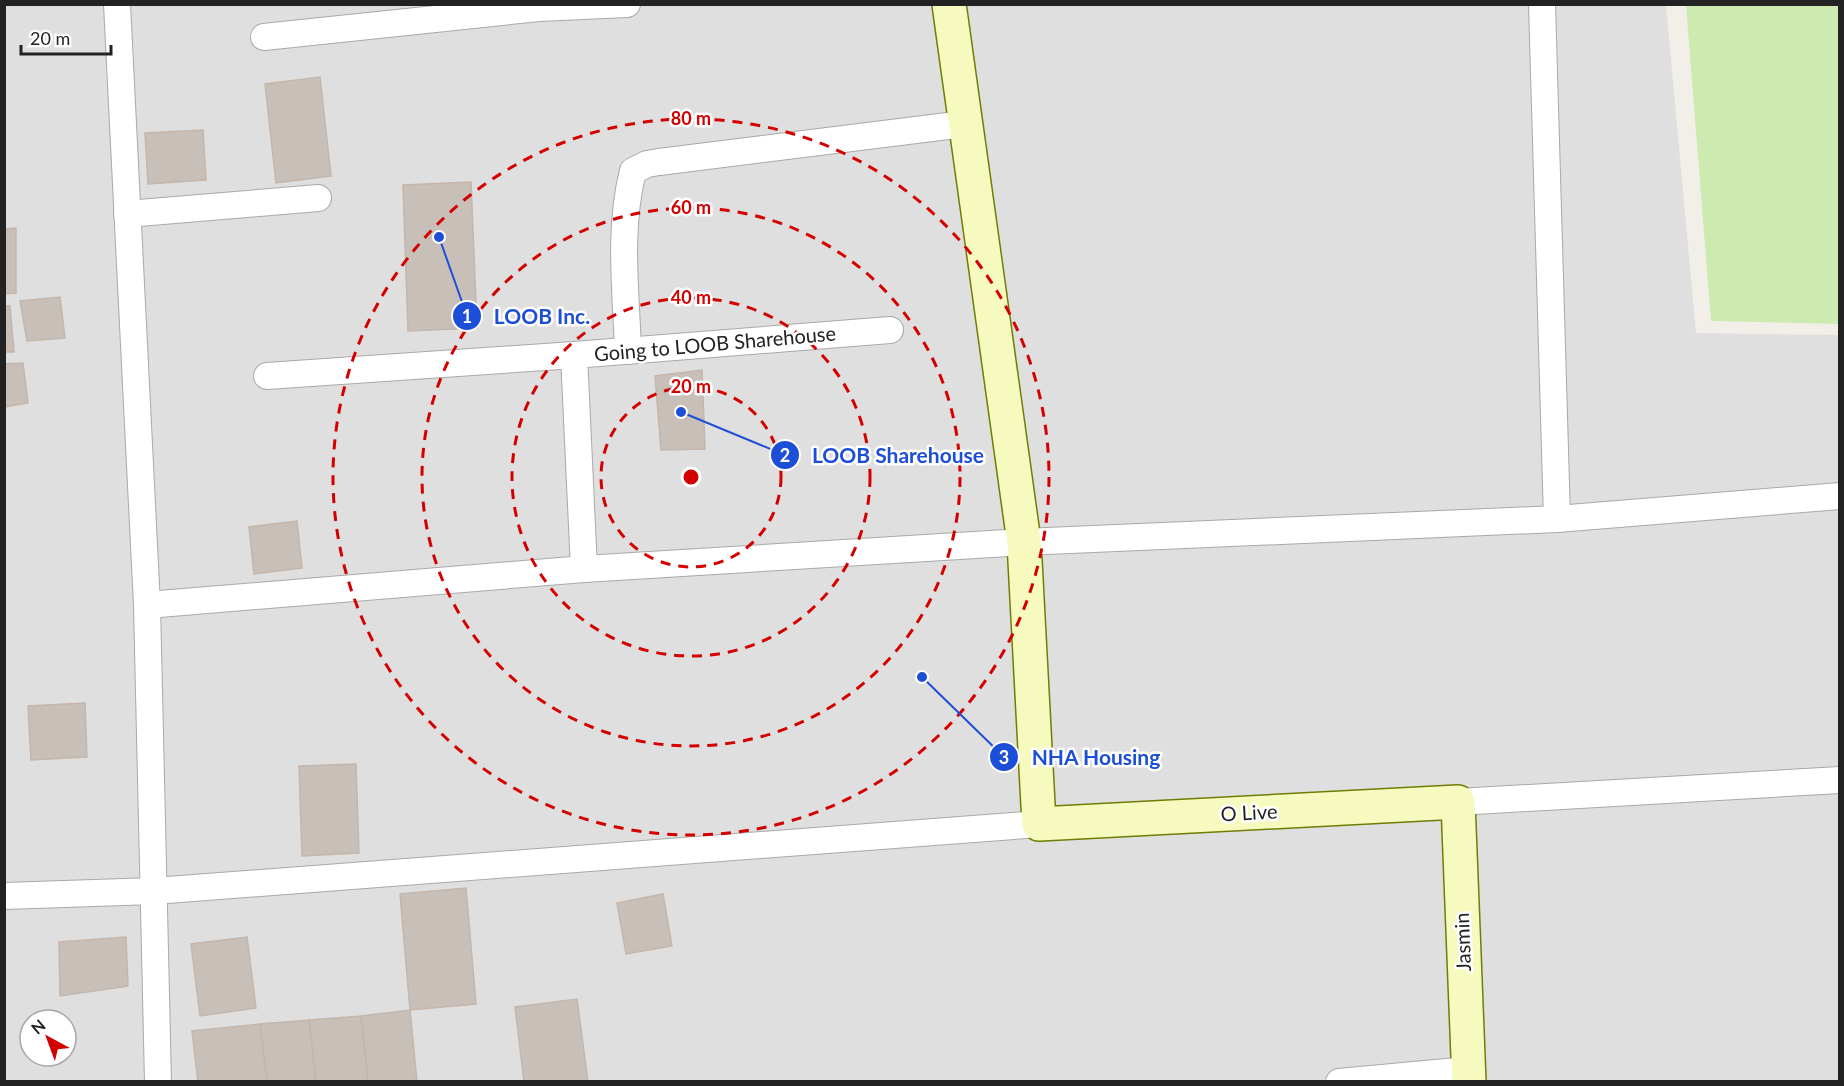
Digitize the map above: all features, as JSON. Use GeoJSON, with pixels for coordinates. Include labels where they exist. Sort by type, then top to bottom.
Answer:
{"type":"FeatureCollection","features":[{"type":"Feature","properties":{"kind":"street"},"geometry":{"type":"LineString","coordinates":[[117,4],[147,605],[158,1082]]}},
{"type":"Feature","properties":{"kind":"street"},"geometry":{"type":"LineString","coordinates":[[264,37],[539,6],[627,4]]}},
{"type":"Feature","properties":{"kind":"street"},"geometry":{"type":"LineString","coordinates":[[4,896],[154,891],[1039,824],[1024,543],[949,4]]}},
{"type":"Feature","properties":{"kind":"street"},"geometry":{"type":"LineString","coordinates":[[1542,4],[1557,519]]}},
{"type":"Feature","properties":{"kind":"street"},"geometry":{"type":"LineString","coordinates":[[628,351],[624,242],[628,189],[633,171],[647,164],[659,162],[964,124]]}},
{"type":"Feature","properties":{"kind":"street"},"geometry":{"type":"LineString","coordinates":[[128,214],[318,198]]}},
{"type":"Feature","properties":{"kind":"street","name":"Going to LOOB Sharehouse"},"geometry":{"type":"LineString","coordinates":[[584,569],[574,355],[890,330]]}},
{"type":"Feature","properties":{"kind":"street"},"geometry":{"type":"LineString","coordinates":[[267,376],[574,355]]}},
{"type":"Feature","properties":{"kind":"street"},"geometry":{"type":"LineString","coordinates":[[147,605],[584,569],[1024,543],[1557,519],[1839,496]]}},
{"type":"Feature","properties":{"kind":"street"},"geometry":{"type":"LineString","coordinates":[[1458,802],[1839,780]]}},
{"type":"Feature","properties":{"kind":"street","name":"O Live"},"geometry":{"type":"LineString","coordinates":[[1039,824],[1458,802]]}},
{"type":"Feature","properties":{"kind":"street","name":"Jasmin"},"geometry":{"type":"LineString","coordinates":[[1458,802],[1469,1076]]}},
{"type":"Feature","properties":{"kind":"street"},"geometry":{"type":"LineString","coordinates":[[1339,1082],[1469,1076]]}},
{"type":"Feature","properties":{"kind":"shaded area"},"geometry":{"type":"Polygon","coordinates":[[[5,5],[1666,5],[1696,333],[1839,335],[1839,1081],[5,1082],[5,5]]]}},
{"type":"Feature","properties":{"kind":"green space"},"geometry":{"type":"Polygon","coordinates":[[[1686,5],[1839,5],[1839,324],[1711,321],[1686,5]]]}},
{"type":"Feature","properties":{"kind":"building"},"geometry":{"type":"Polygon","coordinates":[[[320,77],[331,176],[276,183],[265,84],[320,77]]]}},
{"type":"Feature","properties":{"kind":"building"},"geometry":{"type":"Polygon","coordinates":[[[203,130],[206,180],[148,184],[145,133],[203,130]]]}},
{"type":"Feature","properties":{"kind":"building"},"geometry":{"type":"Polygon","coordinates":[[[471,182],[477,328],[408,331],[403,185],[471,182]]]}},
{"type":"Feature","properties":{"kind":"building"},"geometry":{"type":"Polygon","coordinates":[[[16,228],[16,293],[4,294],[4,229],[16,228]]]}},
{"type":"Feature","properties":{"kind":"building"},"geometry":{"type":"Polygon","coordinates":[[[60,297],[65,338],[27,341],[20,301],[60,297]]]}},
{"type":"Feature","properties":{"kind":"building"},"geometry":{"type":"Polygon","coordinates":[[[4,306],[10,306],[14,352],[4,352],[4,306]]]}},
{"type":"Feature","properties":{"kind":"building"},"geometry":{"type":"Polygon","coordinates":[[[23,363],[28,403],[4,407],[4,364],[23,363]]]}},
{"type":"Feature","properties":{"kind":"building"},"geometry":{"type":"Polygon","coordinates":[[[702,370],[705,449],[661,450],[655,376],[702,370]]]}},
{"type":"Feature","properties":{"kind":"building"},"geometry":{"type":"Polygon","coordinates":[[[297,521],[302,568],[254,574],[249,527],[297,521]]]}},
{"type":"Feature","properties":{"kind":"building"},"geometry":{"type":"Polygon","coordinates":[[[85,703],[87,757],[31,760],[28,706],[85,703]]]}},
{"type":"Feature","properties":{"kind":"building"},"geometry":{"type":"Polygon","coordinates":[[[356,764],[359,853],[302,856],[299,766],[356,764]]]}},
{"type":"Feature","properties":{"kind":"building"},"geometry":{"type":"Polygon","coordinates":[[[466,888],[476,1004],[410,1010],[400,894],[466,888]]]}},
{"type":"Feature","properties":{"kind":"building"},"geometry":{"type":"Polygon","coordinates":[[[663,894],[672,946],[626,954],[617,903],[663,894]]]}},
{"type":"Feature","properties":{"kind":"building"},"geometry":{"type":"Polygon","coordinates":[[[126,937],[128,986],[60,996],[59,942],[126,937]]]}},
{"type":"Feature","properties":{"kind":"building"},"geometry":{"type":"Polygon","coordinates":[[[247,937],[256,1008],[200,1016],[191,944],[247,937]]]}},
{"type":"Feature","properties":{"kind":"building"},"geometry":{"type":"Polygon","coordinates":[[[577,999],[588,1082],[524,1082],[515,1007],[577,999]]]}},
{"type":"Feature","properties":{"kind":"building"},"geometry":{"type":"Polygon","coordinates":[[[410,1010],[417,1082],[368,1082],[361,1016],[410,1010]]]}},
{"type":"Feature","properties":{"kind":"building"},"geometry":{"type":"Polygon","coordinates":[[[361,1016],[368,1082],[316,1082],[309,1020],[361,1016]]]}},
{"type":"Feature","properties":{"kind":"building"},"geometry":{"type":"Polygon","coordinates":[[[309,1020],[316,1082],[267,1082],[260,1024],[309,1020]]]}},
{"type":"Feature","properties":{"kind":"building"},"geometry":{"type":"Polygon","coordinates":[[[260,1024],[267,1082],[198,1082],[192,1031],[260,1024]]]}},
{"type":"Feature","properties":{"kind":"place","name":"LOOB Inc."},"geometry":{"type":"Point","coordinates":[439,237]}},
{"type":"Feature","properties":{"kind":"place","name":"LOOB Sharehouse"},"geometry":{"type":"Point","coordinates":[681,412]}},
{"type":"Feature","properties":{"kind":"place","name":"NHA Housing"},"geometry":{"type":"Point","coordinates":[922,677]}}]}
